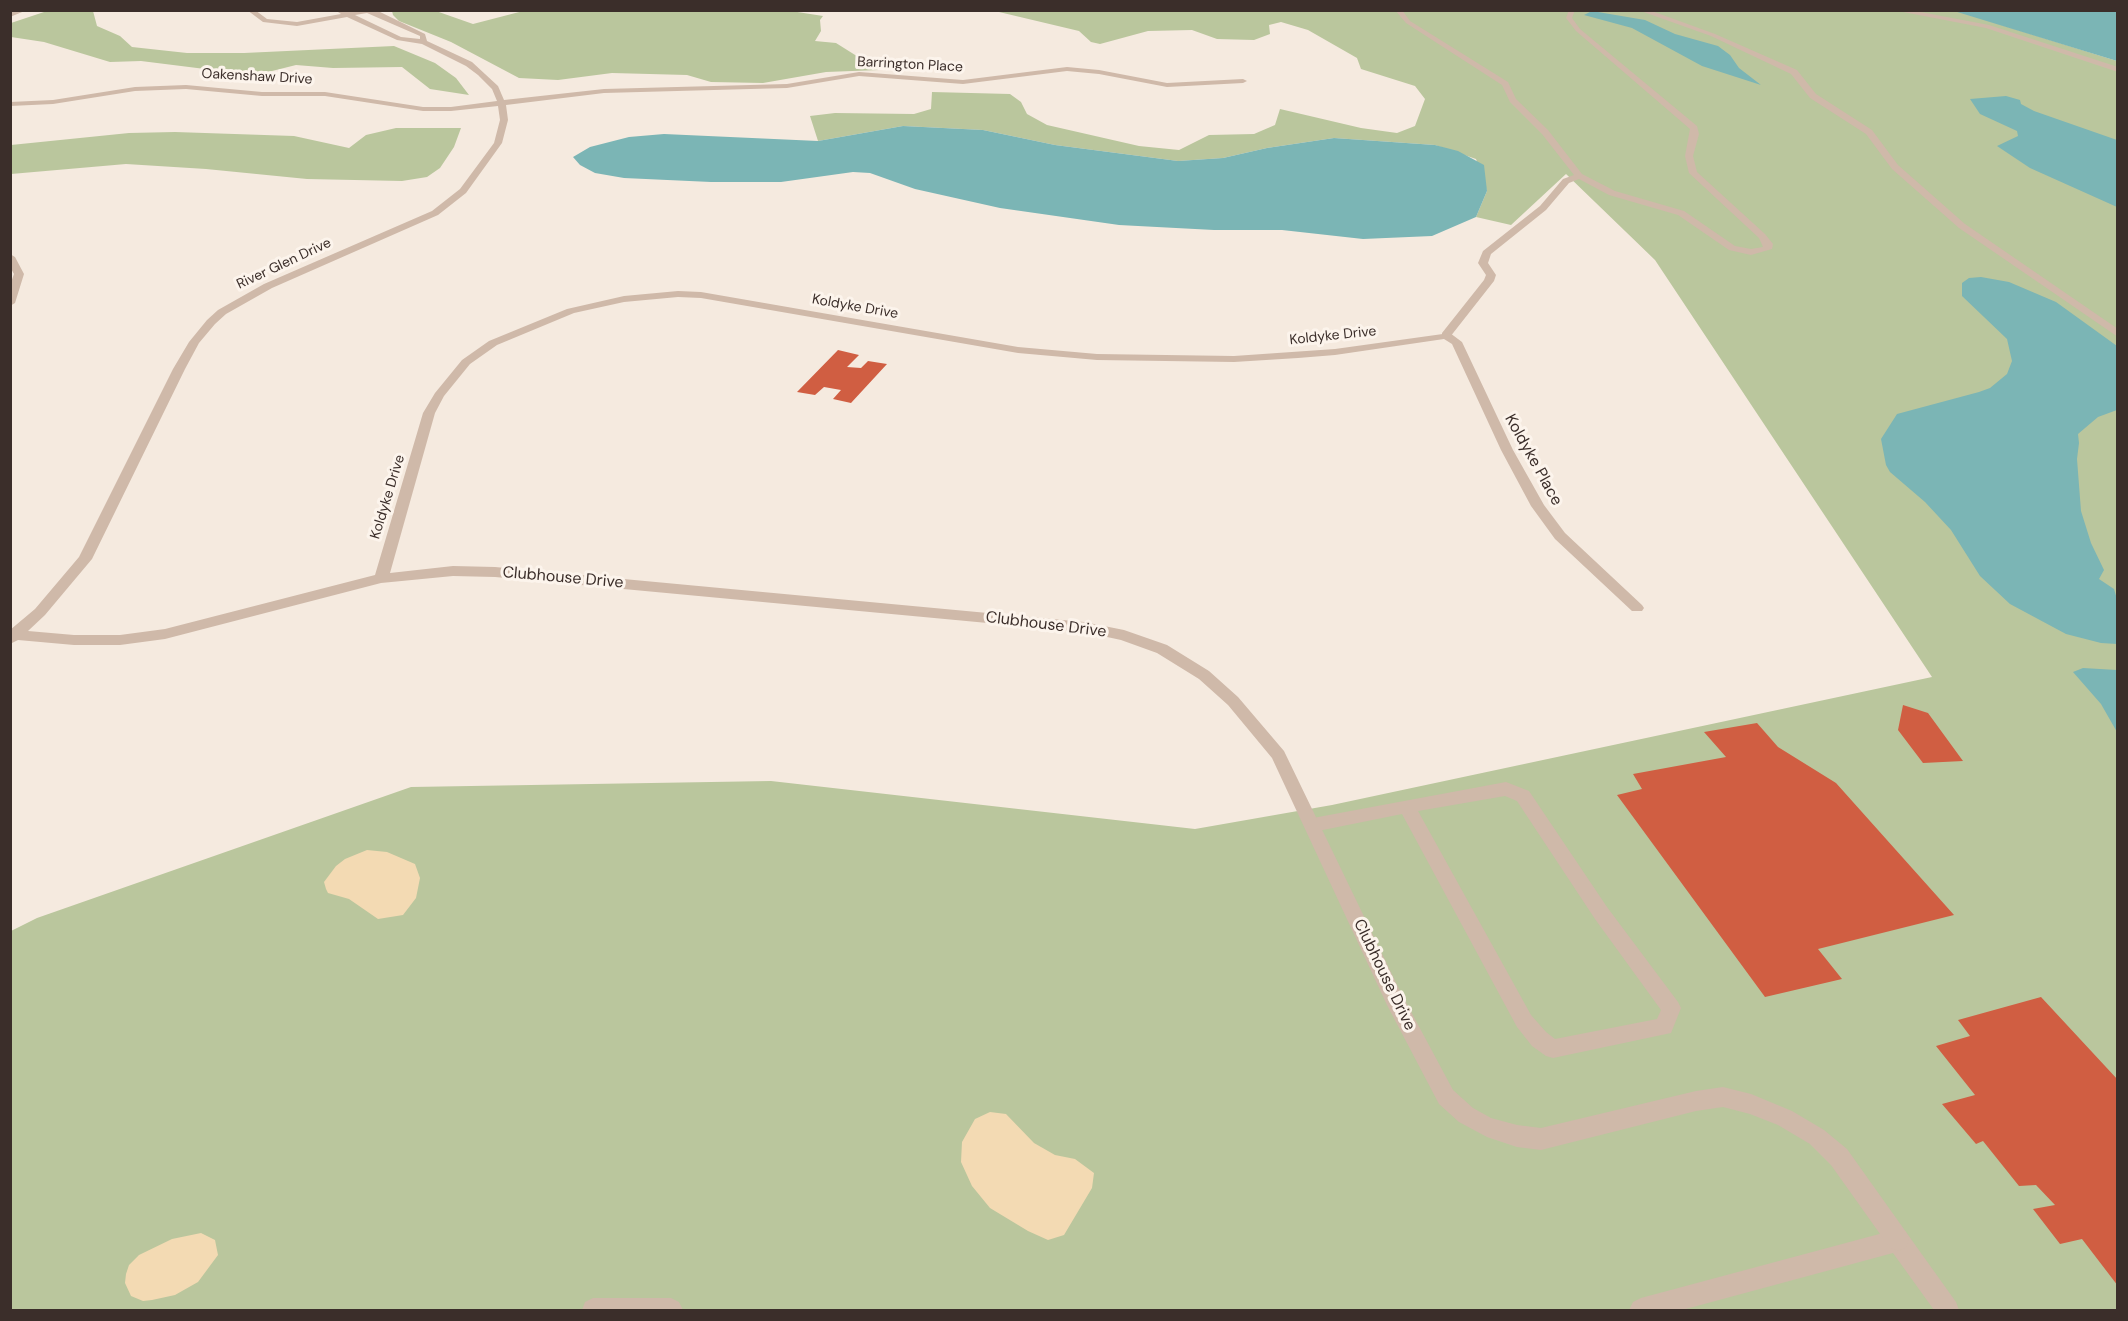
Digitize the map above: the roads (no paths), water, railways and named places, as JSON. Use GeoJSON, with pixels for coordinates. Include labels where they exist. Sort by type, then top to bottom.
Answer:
{"type":"FeatureCollection","features":[{"type":"Feature","properties":{"kind":"street"},"geometry":{"type":"LineString","coordinates":[[10,15],[24,10]]}},
{"type":"Feature","properties":{"kind":"street"},"geometry":{"type":"LineString","coordinates":[[250,10],[265,21],[279,23],[308,23],[369,11],[423,35],[424,42]]}},
{"type":"Feature","properties":{"kind":"street"},"geometry":{"type":"LineString","coordinates":[[338,10],[399,39],[424,42],[476,68],[491,82],[502,104]]}},
{"type":"Feature","properties":{"kind":"street"},"geometry":{"type":"LineString","coordinates":[[1398,10],[1408,22],[1506,84],[1513,100],[1545,132],[1579,176],[1612,193],[1681,213],[1732,248],[1751,252],[1767,249],[1768,244],[1762,236],[1693,173],[1689,156],[1695,134],[1694,128],[1640,85],[1578,30],[1569,18],[1572,10]]}},
{"type":"Feature","properties":{"kind":"street"},"geometry":{"type":"LineString","coordinates":[[1641,10],[1713,35],[1794,72],[1813,96],[1869,132],[1895,167],[1962,226],[2118,333]]}},
{"type":"Feature","properties":{"kind":"street"},"geometry":{"type":"LineString","coordinates":[[1896,10],[1987,26],[2118,70]]}},
{"type":"Feature","properties":{"kind":"street","name":"Barrington Place"},"geometry":{"type":"LineString","coordinates":[[502,104],[614,91],[778,87],[859,74],[963,82],[1066,69],[1109,73],[1167,85],[1209,85],[1243,81]]}},
{"type":"Feature","properties":{"kind":"street","name":"Oakenshaw Drive"},"geometry":{"type":"LineString","coordinates":[[10,104],[53,102],[119,91],[175,86],[262,94],[325,94],[423,109],[502,104]]}},
{"type":"Feature","properties":{"kind":"street","name":"River Glen Drive"},"geometry":{"type":"LineString","coordinates":[[13,637],[48,604],[85,559],[179,369],[194,342],[211,322],[222,312],[268,286],[400,230],[445,207],[473,179],[493,153],[502,133],[502,104]]}},
{"type":"Feature","properties":{"kind":"street"},"geometry":{"type":"LineString","coordinates":[[1446,335],[1489,281],[1491,275],[1483,263],[1486,253],[1544,208],[1566,182],[1579,176]]}},
{"type":"Feature","properties":{"kind":"street"},"geometry":{"type":"LineString","coordinates":[[10,257],[19,274],[10,303]]}},
{"type":"Feature","properties":{"kind":"street","name":"Koldyke Drive"},"geometry":{"type":"LineString","coordinates":[[381,578],[429,412],[453,376],[466,362],[493,343],[546,319],[598,304],[655,295],[701,295],[1018,350],[1108,358],[1222,359],[1298,355],[1363,349],[1446,335]]}},
{"type":"Feature","properties":{"kind":"street","name":"Koldyke Place"},"geometry":{"type":"LineString","coordinates":[[1446,335],[1457,342],[1507,450],[1538,506],[1560,536],[1637,608]]}},
{"type":"Feature","properties":{"kind":"street","name":"Clubhouse Drive"},"geometry":{"type":"LineString","coordinates":[[13,637],[120,640],[165,634],[381,578],[453,571],[495,572],[1084,627],[1124,635],[1162,650],[1204,675],[1233,700],[1278,755],[1394,999],[1446,1097],[1466,1115],[1497,1130],[1517,1136],[1541,1139],[1696,1101],[1723,1097],[1751,1104],[1793,1122],[1817,1137],[1839,1157],[1948,1311]]}},
{"type":"Feature","properties":{"kind":"street"},"geometry":{"type":"LineString","coordinates":[[1313,825],[1407,807],[1506,789],[1523,796],[1600,913],[1671,1008],[1664,1027],[1552,1049],[1539,1039],[1524,1021],[1407,807]]}},
{"type":"Feature","properties":{"kind":"street"},"geometry":{"type":"LineString","coordinates":[[1641,1311],[1898,1240]]}},
{"type":"Feature","properties":{"kind":"street"},"geometry":{"type":"LineString","coordinates":[[593,1311],[671,1311]]}},
{"type":"Feature","properties":{"kind":"water"},"geometry":{"type":"Polygon","coordinates":[[[1592,11],[1645,20],[1675,34],[1718,46],[1730,55],[1739,68],[1761,85],[1702,66],[1632,28],[1584,15],[1592,11]]]}},
{"type":"Feature","properties":{"kind":"water"},"geometry":{"type":"Polygon","coordinates":[[[1954,11],[2117,11],[2117,61],[1954,11]]]}},
{"type":"Feature","properties":{"kind":"water"},"geometry":{"type":"Polygon","coordinates":[[[2006,96],[2020,100],[2021,104],[2034,111],[2117,140],[2117,207],[2030,168],[1997,146],[2018,136],[2017,131],[1980,114],[1970,99],[2006,96]]]}},
{"type":"Feature","properties":{"kind":"water"},"geometry":{"type":"Polygon","coordinates":[[[903,126],[983,130],[1055,145],[1178,161],[1223,158],[1267,148],[1334,138],[1435,145],[1458,151],[1484,165],[1487,191],[1476,217],[1432,236],[1363,239],[1282,230],[1214,230],[1119,225],[1000,208],[915,189],[870,173],[853,172],[781,182],[624,178],[595,173],[580,165],[573,157],[590,147],[629,137],[664,134],[818,141],[903,126]]]}},
{"type":"Feature","properties":{"kind":"water"},"geometry":{"type":"Polygon","coordinates":[[[1981,277],[2009,282],[2056,302],[2117,346],[2117,410],[2098,417],[2078,434],[2077,459],[2081,511],[2091,543],[2104,570],[2099,579],[2114,589],[2117,599],[2117,644],[2101,643],[2066,634],[2010,604],[1980,576],[1951,530],[1925,502],[1890,472],[1886,465],[1881,439],[1897,414],[1990,388],[2007,374],[2012,361],[2007,339],[1962,296],[1962,283],[1969,278],[1981,277]]]}},
{"type":"Feature","properties":{"kind":"water"},"geometry":{"type":"Polygon","coordinates":[[[2083,668],[2117,670],[2117,732],[2101,704],[2073,672],[2083,668]]]}}]}
